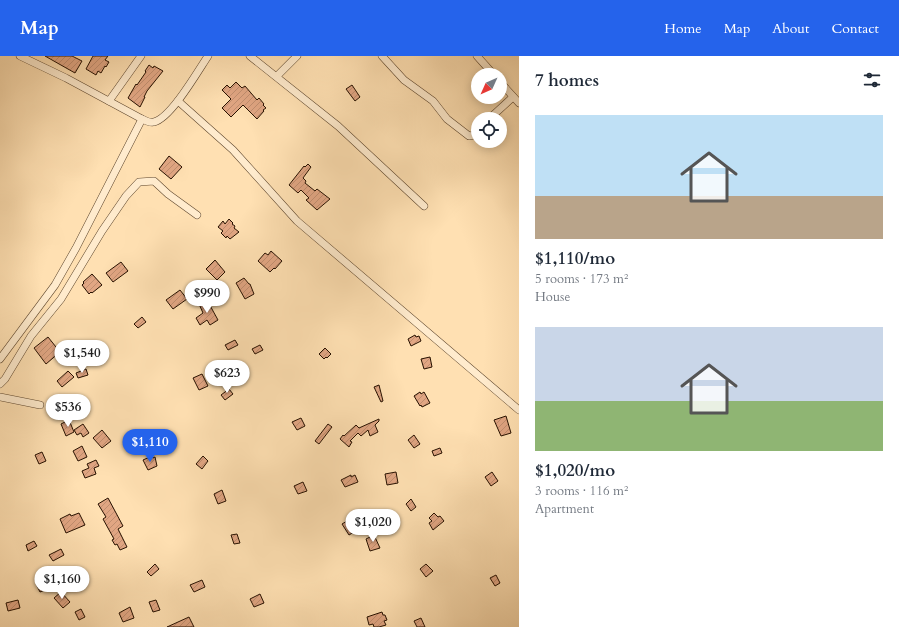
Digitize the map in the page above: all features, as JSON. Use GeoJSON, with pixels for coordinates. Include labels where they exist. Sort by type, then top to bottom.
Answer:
{"type":"FeatureCollection","features":[{"type":"Feature","properties":{"kind":"street"},"geometry":{"type":"LineString","coordinates":[[20,56],[66,78],[152,123],[160,120],[178,101],[208,56]]}},
{"type":"Feature","properties":{"kind":"street"},"geometry":{"type":"LineString","coordinates":[[109,101],[141,56]]}},
{"type":"Feature","properties":{"kind":"street"},"geometry":{"type":"LineString","coordinates":[[250,56],[338,126],[424,206]]}},
{"type":"Feature","properties":{"kind":"street"},"geometry":{"type":"LineString","coordinates":[[277,76],[297,56]]}},
{"type":"Feature","properties":{"kind":"street"},"geometry":{"type":"LineString","coordinates":[[382,56],[404,80],[433,101],[447,119],[463,132],[471,136]]}},
{"type":"Feature","properties":{"kind":"street"},"geometry":{"type":"LineString","coordinates":[[477,56],[488,68]]}},
{"type":"Feature","properties":{"kind":"street"},"geometry":{"type":"LineString","coordinates":[[507,90],[519,103]]}},
{"type":"Feature","properties":{"kind":"street"},"geometry":{"type":"LineString","coordinates":[[497,112],[513,97]]}},
{"type":"Feature","properties":{"kind":"street"},"geometry":{"type":"LineString","coordinates":[[178,101],[233,150],[297,220],[519,410]]}},
{"type":"Feature","properties":{"kind":"street"},"geometry":{"type":"LineString","coordinates":[[0,359],[55,285],[69,261],[142,119]]}},
{"type":"Feature","properties":{"kind":"street"},"geometry":{"type":"LineString","coordinates":[[0,384],[5,379],[31,336],[61,299],[102,231],[126,196],[139,182],[154,181],[168,194],[197,215]]}},
{"type":"Feature","properties":{"kind":"street"},"geometry":{"type":"LineString","coordinates":[[0,397],[40,405]]}},
{"type":"Feature","properties":{"kind":"building"},"geometry":{"type":"Polygon","coordinates":[[[45,56],[72,56],[82,61],[75,73],[45,56]]]}},
{"type":"Feature","properties":{"kind":"building"},"geometry":{"type":"Polygon","coordinates":[[[93,56],[108,56],[105,60],[109,62],[101,73],[98,71],[96,75],[86,69],[93,56]]]}},
{"type":"Feature","properties":{"kind":"building"},"geometry":{"type":"Polygon","coordinates":[[[149,65],[163,71],[147,91],[140,107],[128,98],[136,84],[137,85],[146,72],[145,71],[149,65]]]}},
{"type":"Feature","properties":{"kind":"building"},"geometry":{"type":"Polygon","coordinates":[[[236,82],[242,88],[245,86],[257,100],[259,98],[264,104],[263,105],[266,108],[257,119],[243,105],[231,117],[222,108],[231,99],[222,90],[227,85],[230,88],[236,82]]]}},
{"type":"Feature","properties":{"kind":"building"},"geometry":{"type":"Polygon","coordinates":[[[352,85],[360,97],[355,101],[346,89],[352,85]]]}},
{"type":"Feature","properties":{"kind":"building"},"geometry":{"type":"Polygon","coordinates":[[[169,156],[182,167],[171,179],[159,169],[169,156]]]}},
{"type":"Feature","properties":{"kind":"building"},"geometry":{"type":"Polygon","coordinates":[[[308,164],[311,167],[303,178],[306,181],[305,183],[315,191],[317,189],[330,199],[317,210],[306,200],[309,198],[301,190],[298,193],[289,185],[304,166],[305,167],[308,164]]]}},
{"type":"Feature","properties":{"kind":"building"},"geometry":{"type":"Polygon","coordinates":[[[229,219],[235,226],[234,228],[239,232],[230,239],[227,236],[226,238],[221,233],[223,231],[218,227],[223,221],[225,224],[229,219]]]}},
{"type":"Feature","properties":{"kind":"building"},"geometry":{"type":"Polygon","coordinates":[[[271,251],[282,261],[270,272],[258,261],[265,253],[268,255],[271,251]]]}},
{"type":"Feature","properties":{"kind":"building"},"geometry":{"type":"Polygon","coordinates":[[[215,260],[225,272],[217,280],[206,269],[215,260]]]}},
{"type":"Feature","properties":{"kind":"building"},"geometry":{"type":"Polygon","coordinates":[[[121,262],[128,271],[113,282],[106,273],[121,262]]]}},
{"type":"Feature","properties":{"kind":"building"},"geometry":{"type":"Polygon","coordinates":[[[92,274],[102,285],[89,294],[82,285],[84,283],[83,282],[92,274]]]}},
{"type":"Feature","properties":{"kind":"building"},"geometry":{"type":"Polygon","coordinates":[[[244,278],[250,284],[254,294],[245,299],[236,283],[244,278]]]}},
{"type":"Feature","properties":{"kind":"building"},"geometry":{"type":"Polygon","coordinates":[[[180,290],[187,299],[173,309],[166,300],[180,290]]]}},
{"type":"Feature","properties":{"kind":"building"},"geometry":{"type":"Polygon","coordinates":[[[207,300],[218,320],[210,325],[207,320],[200,325],[196,318],[203,313],[199,304],[207,300]]]}},
{"type":"Feature","properties":{"kind":"building"},"geometry":{"type":"Polygon","coordinates":[[[142,317],[146,322],[138,328],[134,324],[142,317]]]}},
{"type":"Feature","properties":{"kind":"building"},"geometry":{"type":"Polygon","coordinates":[[[415,335],[416,337],[419,336],[421,341],[411,346],[408,339],[415,335]]]}},
{"type":"Feature","properties":{"kind":"building"},"geometry":{"type":"Polygon","coordinates":[[[48,337],[60,352],[46,364],[34,348],[48,337]]]}},
{"type":"Feature","properties":{"kind":"building"},"geometry":{"type":"Polygon","coordinates":[[[235,340],[238,345],[228,350],[225,345],[235,340]]]}},
{"type":"Feature","properties":{"kind":"building"},"geometry":{"type":"Polygon","coordinates":[[[260,345],[263,350],[255,354],[252,349],[260,345]]]}},
{"type":"Feature","properties":{"kind":"building"},"geometry":{"type":"Polygon","coordinates":[[[325,348],[331,354],[324,359],[319,354],[325,348]]]}},
{"type":"Feature","properties":{"kind":"building"},"geometry":{"type":"Polygon","coordinates":[[[430,357],[432,367],[424,369],[421,359],[430,357]]]}},
{"type":"Feature","properties":{"kind":"building"},"geometry":{"type":"Polygon","coordinates":[[[86,369],[88,375],[78,378],[76,373],[86,369]]]}},
{"type":"Feature","properties":{"kind":"building"},"geometry":{"type":"Polygon","coordinates":[[[68,371],[74,377],[62,387],[57,381],[68,371]]]}},
{"type":"Feature","properties":{"kind":"building"},"geometry":{"type":"Polygon","coordinates":[[[202,374],[208,386],[199,390],[193,378],[202,374]]]}},
{"type":"Feature","properties":{"kind":"building"},"geometry":{"type":"Polygon","coordinates":[[[379,385],[383,401],[381,402],[374,387],[379,385]]]}},
{"type":"Feature","properties":{"kind":"building"},"geometry":{"type":"Polygon","coordinates":[[[229,389],[233,394],[225,400],[221,395],[229,389]]]}},
{"type":"Feature","properties":{"kind":"building"},"geometry":{"type":"Polygon","coordinates":[[[420,392],[421,394],[424,392],[430,403],[422,407],[414,396],[420,392]]]}},
{"type":"Feature","properties":{"kind":"building"},"geometry":{"type":"Polygon","coordinates":[[[506,416],[511,433],[501,436],[494,420],[506,416]]]}},
{"type":"Feature","properties":{"kind":"building"},"geometry":{"type":"Polygon","coordinates":[[[301,418],[305,426],[297,430],[292,422],[301,418]]]}},
{"type":"Feature","properties":{"kind":"building"},"geometry":{"type":"Polygon","coordinates":[[[379,419],[375,425],[378,432],[370,436],[368,430],[361,436],[358,433],[350,441],[352,442],[349,447],[340,439],[356,425],[359,428],[379,419]]]}},
{"type":"Feature","properties":{"kind":"building"},"geometry":{"type":"Polygon","coordinates":[[[69,420],[74,432],[66,436],[61,424],[69,420]]]}},
{"type":"Feature","properties":{"kind":"building"},"geometry":{"type":"Polygon","coordinates":[[[83,424],[89,433],[83,437],[81,433],[77,435],[74,430],[83,424]]]}},
{"type":"Feature","properties":{"kind":"building"},"geometry":{"type":"Polygon","coordinates":[[[328,424],[332,427],[319,444],[315,441],[328,424]]]}},
{"type":"Feature","properties":{"kind":"building"},"geometry":{"type":"Polygon","coordinates":[[[102,430],[111,441],[102,448],[93,438],[102,430]]]}},
{"type":"Feature","properties":{"kind":"building"},"geometry":{"type":"Polygon","coordinates":[[[414,435],[420,444],[414,448],[408,440],[414,435]]]}},
{"type":"Feature","properties":{"kind":"building"},"geometry":{"type":"Polygon","coordinates":[[[82,446],[87,457],[78,461],[73,451],[82,446]]]}},
{"type":"Feature","properties":{"kind":"building"},"geometry":{"type":"Polygon","coordinates":[[[440,448],[442,453],[434,456],[432,451],[440,448]]]}},
{"type":"Feature","properties":{"kind":"building"},"geometry":{"type":"Polygon","coordinates":[[[42,452],[46,461],[39,464],[35,455],[42,452]]]}},
{"type":"Feature","properties":{"kind":"building"},"geometry":{"type":"Polygon","coordinates":[[[152,456],[153,458],[155,457],[157,466],[148,470],[143,460],[152,456]]]}},
{"type":"Feature","properties":{"kind":"building"},"geometry":{"type":"Polygon","coordinates":[[[203,456],[208,461],[202,469],[196,464],[203,456]]]}},
{"type":"Feature","properties":{"kind":"building"},"geometry":{"type":"Polygon","coordinates":[[[96,460],[99,466],[94,468],[96,474],[85,478],[82,471],[89,468],[87,464],[96,460]]]}},
{"type":"Feature","properties":{"kind":"building"},"geometry":{"type":"Polygon","coordinates":[[[396,472],[398,483],[387,485],[385,474],[396,472]]]}},
{"type":"Feature","properties":{"kind":"building"},"geometry":{"type":"Polygon","coordinates":[[[492,472],[498,481],[491,486],[485,477],[492,472]]]}},
{"type":"Feature","properties":{"kind":"building"},"geometry":{"type":"Polygon","coordinates":[[[351,475],[351,477],[355,475],[358,482],[345,487],[341,480],[351,475]]]}},
{"type":"Feature","properties":{"kind":"building"},"geometry":{"type":"Polygon","coordinates":[[[303,482],[307,491],[298,494],[294,486],[303,482]]]}},
{"type":"Feature","properties":{"kind":"building"},"geometry":{"type":"Polygon","coordinates":[[[222,490],[226,501],[218,504],[214,494],[222,490]]]}},
{"type":"Feature","properties":{"kind":"building"},"geometry":{"type":"Polygon","coordinates":[[[108,498],[123,526],[118,529],[127,547],[120,550],[117,544],[115,545],[112,540],[114,539],[103,519],[106,517],[98,504],[108,498]]]}},
{"type":"Feature","properties":{"kind":"building"},"geometry":{"type":"Polygon","coordinates":[[[411,499],[416,507],[411,511],[406,504],[411,499]]]}},
{"type":"Feature","properties":{"kind":"building"},"geometry":{"type":"Polygon","coordinates":[[[79,513],[85,525],[66,533],[60,519],[70,514],[71,516],[79,513]]]}},
{"type":"Feature","properties":{"kind":"building"},"geometry":{"type":"Polygon","coordinates":[[[434,513],[438,517],[440,516],[444,521],[433,530],[429,523],[432,521],[429,518],[434,513]]]}},
{"type":"Feature","properties":{"kind":"building"},"geometry":{"type":"Polygon","coordinates":[[[347,521],[354,532],[349,535],[342,524],[347,521]]]}},
{"type":"Feature","properties":{"kind":"building"},"geometry":{"type":"Polygon","coordinates":[[[237,534],[240,543],[234,544],[231,535],[237,534]]]}},
{"type":"Feature","properties":{"kind":"building"},"geometry":{"type":"Polygon","coordinates":[[[374,535],[380,548],[370,551],[366,539],[374,535]]]}},
{"type":"Feature","properties":{"kind":"building"},"geometry":{"type":"Polygon","coordinates":[[[34,541],[37,546],[28,551],[26,545],[34,541]]]}},
{"type":"Feature","properties":{"kind":"building"},"geometry":{"type":"Polygon","coordinates":[[[61,549],[64,555],[53,561],[49,555],[61,549]]]}},
{"type":"Feature","properties":{"kind":"building"},"geometry":{"type":"Polygon","coordinates":[[[155,564],[159,569],[151,576],[147,572],[155,564]]]}},
{"type":"Feature","properties":{"kind":"building"},"geometry":{"type":"Polygon","coordinates":[[[426,564],[433,571],[426,577],[420,569],[426,564]]]}},
{"type":"Feature","properties":{"kind":"building"},"geometry":{"type":"Polygon","coordinates":[[[67,570],[70,575],[62,580],[58,574],[67,570]]]}},
{"type":"Feature","properties":{"kind":"building"},"geometry":{"type":"Polygon","coordinates":[[[496,575],[500,583],[495,586],[490,578],[496,575]]]}},
{"type":"Feature","properties":{"kind":"building"},"geometry":{"type":"Polygon","coordinates":[[[48,579],[52,587],[40,592],[36,584],[48,579]]]}},
{"type":"Feature","properties":{"kind":"building"},"geometry":{"type":"Polygon","coordinates":[[[202,580],[205,587],[194,592],[190,585],[202,580]]]}},
{"type":"Feature","properties":{"kind":"building"},"geometry":{"type":"Polygon","coordinates":[[[61,592],[70,602],[63,608],[54,598],[61,592]]]}},
{"type":"Feature","properties":{"kind":"building"},"geometry":{"type":"Polygon","coordinates":[[[260,594],[264,603],[254,607],[250,599],[260,594]]]}},
{"type":"Feature","properties":{"kind":"building"},"geometry":{"type":"Polygon","coordinates":[[[18,600],[20,608],[8,611],[6,603],[18,600]]]}},
{"type":"Feature","properties":{"kind":"building"},"geometry":{"type":"Polygon","coordinates":[[[156,600],[160,610],[153,612],[149,602],[156,600]]]}},
{"type":"Feature","properties":{"kind":"building"},"geometry":{"type":"Polygon","coordinates":[[[130,607],[134,618],[123,622],[119,613],[130,607]]]}},
{"type":"Feature","properties":{"kind":"building"},"geometry":{"type":"Polygon","coordinates":[[[81,609],[85,617],[79,620],[75,612],[81,609]]]}},
{"type":"Feature","properties":{"kind":"building"},"geometry":{"type":"Polygon","coordinates":[[[382,612],[387,620],[384,621],[386,625],[374,627],[373,624],[369,625],[367,617],[382,612]]]}},
{"type":"Feature","properties":{"kind":"building"},"geometry":{"type":"Polygon","coordinates":[[[189,617],[194,627],[167,627],[189,617]]]}},
{"type":"Feature","properties":{"kind":"building"},"geometry":{"type":"Polygon","coordinates":[[[421,618],[425,627],[417,627],[414,621],[421,618]]]}}]}
